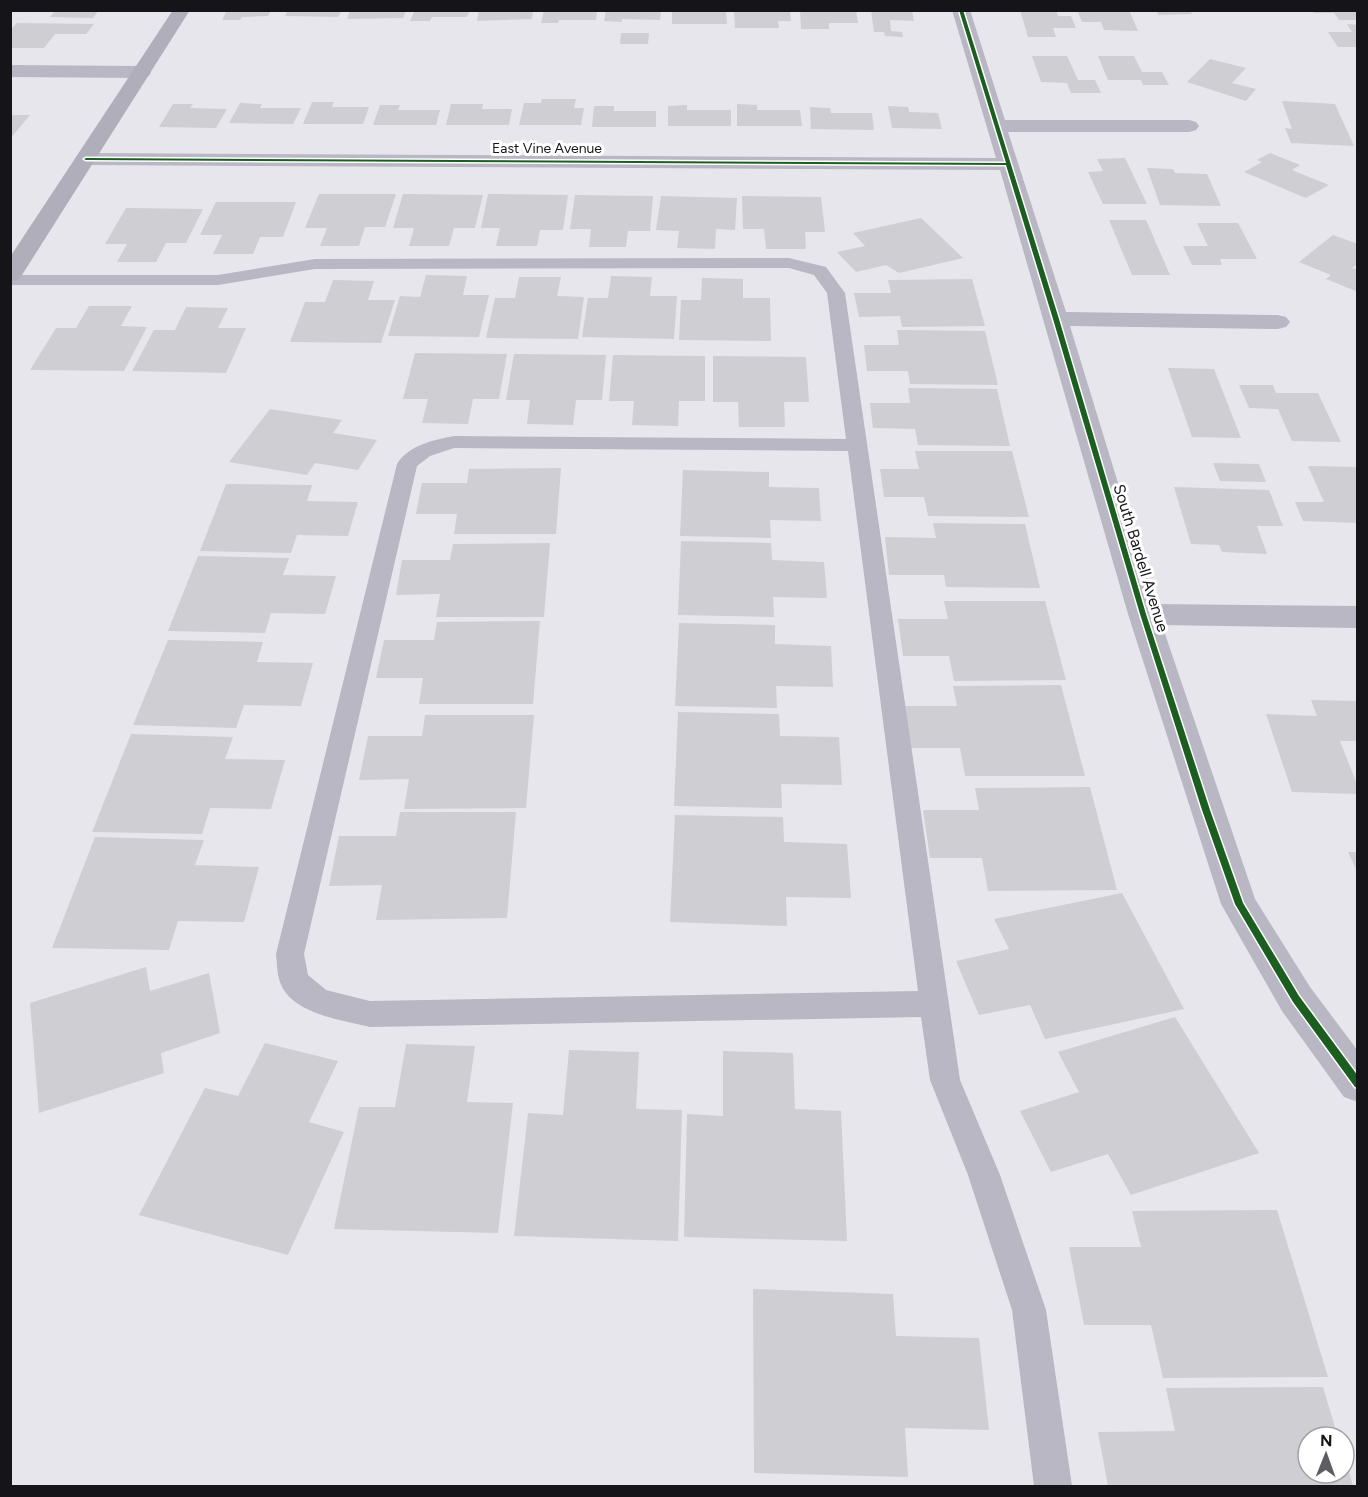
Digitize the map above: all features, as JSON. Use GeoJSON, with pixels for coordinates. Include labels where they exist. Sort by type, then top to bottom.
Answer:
{"type":"FeatureCollection","features":[{"type":"Feature","properties":{"kind":"street"},"geometry":{"type":"LineString","coordinates":[[10,275],[182,10]]}},
{"type":"Feature","properties":{"kind":"street","name":"South Bardell Avenue"},"geometry":{"type":"LineString","coordinates":[[961,10],[1056,319],[1143,614],[1239,904],[1296,999],[1358,1084]]}},
{"type":"Feature","properties":{"kind":"street"},"geometry":{"type":"LineString","coordinates":[[10,71],[142,72]]}},
{"type":"Feature","properties":{"kind":"street"},"geometry":{"type":"LineString","coordinates":[[995,126],[1190,126]]}},
{"type":"Feature","properties":{"kind":"street","name":"East Vine Avenue"},"geometry":{"type":"LineString","coordinates":[[86,159],[1007,164]]}},
{"type":"Feature","properties":{"kind":"street"},"geometry":{"type":"LineString","coordinates":[[1056,319],[1278,322]]}},
{"type":"Feature","properties":{"kind":"street","name":"South Bardell Avenue"},"geometry":{"type":"LineString","coordinates":[[1143,614],[1358,618]]}},
{"type":"Feature","properties":{"kind":"lane"},"geometry":{"type":"LineString","coordinates":[[10,280],[218,280],[315,264],[789,263],[820,271],[836,293],[945,1080],[984,1175],[1029,1310],[1053,1486]]}},
{"type":"Feature","properties":{"kind":"lane"},"geometry":{"type":"LineString","coordinates":[[857,445],[454,442],[432,446],[415,455],[407,464],[290,954],[294,981],[318,1001],[370,1014],[935,1004]]}},
{"type":"Feature","properties":{"kind":"building"},"geometry":{"type":"Polygon","coordinates":[[[56,10],[99,10],[93,18],[50,17],[56,10]]]}},
{"type":"Feature","properties":{"kind":"building"},"geometry":{"type":"Polygon","coordinates":[[[227,10],[271,10],[268,16],[222,20],[227,10]]]}},
{"type":"Feature","properties":{"kind":"building"},"geometry":{"type":"Polygon","coordinates":[[[288,10],[342,10],[338,17],[285,16],[288,10]]]}},
{"type":"Feature","properties":{"kind":"building"},"geometry":{"type":"Polygon","coordinates":[[[350,10],[406,10],[403,18],[347,19],[350,10]]]}},
{"type":"Feature","properties":{"kind":"building"},"geometry":{"type":"Polygon","coordinates":[[[415,10],[470,10],[467,17],[432,17],[430,21],[410,21],[415,10]]]}},
{"type":"Feature","properties":{"kind":"building"},"geometry":{"type":"Polygon","coordinates":[[[479,10],[533,10],[532,19],[477,21],[479,10]]]}},
{"type":"Feature","properties":{"kind":"building"},"geometry":{"type":"Polygon","coordinates":[[[544,10],[597,10],[596,20],[559,20],[558,23],[541,23],[544,10]]]}},
{"type":"Feature","properties":{"kind":"building"},"geometry":{"type":"Polygon","coordinates":[[[606,10],[661,10],[660,20],[622,19],[622,22],[604,21],[606,10]]]}},
{"type":"Feature","properties":{"kind":"building"},"geometry":{"type":"Polygon","coordinates":[[[672,10],[726,10],[727,24],[672,24],[672,10]]]}},
{"type":"Feature","properties":{"kind":"building"},"geometry":{"type":"Polygon","coordinates":[[[734,10],[790,10],[791,21],[778,21],[779,28],[735,28],[734,10]]]}},
{"type":"Feature","properties":{"kind":"building"},"geometry":{"type":"Polygon","coordinates":[[[800,10],[856,10],[858,23],[829,23],[829,29],[801,29],[800,10]]]}},
{"type":"Feature","properties":{"kind":"building"},"geometry":{"type":"Polygon","coordinates":[[[871,10],[912,10],[914,21],[890,20],[891,31],[902,32],[903,37],[885,36],[884,32],[874,32],[871,10]]]}},
{"type":"Feature","properties":{"kind":"building"},"geometry":{"type":"Polygon","coordinates":[[[1020,10],[1056,10],[1058,16],[1071,16],[1076,28],[1053,28],[1056,37],[1028,37],[1020,10]]]}},
{"type":"Feature","properties":{"kind":"building"},"geometry":{"type":"Polygon","coordinates":[[[1077,10],[1129,10],[1138,31],[1104,30],[1101,22],[1082,22],[1077,10]]]}},
{"type":"Feature","properties":{"kind":"building"},"geometry":{"type":"Polygon","coordinates":[[[1155,10],[1190,10],[1192,14],[1159,15],[1155,10]]]}},
{"type":"Feature","properties":{"kind":"building"},"geometry":{"type":"Polygon","coordinates":[[[1312,10],[1358,10],[1358,20],[1339,20],[1334,13],[1314,13],[1312,10]]]}},
{"type":"Feature","properties":{"kind":"building"},"geometry":{"type":"Polygon","coordinates":[[[17,23],[94,24],[86,34],[55,34],[44,48],[10,48],[10,30],[17,23]]]}},
{"type":"Feature","properties":{"kind":"building"},"geometry":{"type":"Polygon","coordinates":[[[1347,24],[1358,25],[1358,47],[1338,47],[1328,32],[1352,32],[1347,24]]]}},
{"type":"Feature","properties":{"kind":"building"},"geometry":{"type":"Polygon","coordinates":[[[621,33],[649,33],[648,44],[620,44],[621,33]]]}},
{"type":"Feature","properties":{"kind":"building"},"geometry":{"type":"Polygon","coordinates":[[[1032,56],[1067,56],[1078,80],[1095,80],[1101,93],[1071,93],[1067,83],[1041,82],[1032,56]]]}},
{"type":"Feature","properties":{"kind":"building"},"geometry":{"type":"Polygon","coordinates":[[[1098,56],[1134,56],[1142,72],[1162,72],[1169,85],[1143,85],[1141,80],[1108,80],[1098,56]]]}},
{"type":"Feature","properties":{"kind":"building"},"geometry":{"type":"Polygon","coordinates":[[[1210,59],[1246,68],[1232,83],[1256,89],[1246,101],[1187,82],[1210,59]]]}},
{"type":"Feature","properties":{"kind":"building"},"geometry":{"type":"Polygon","coordinates":[[[542,99],[576,99],[574,108],[584,108],[581,125],[519,125],[524,103],[541,103],[542,99]]]}},
{"type":"Feature","properties":{"kind":"building"},"geometry":{"type":"Polygon","coordinates":[[[1282,101],[1335,104],[1354,146],[1291,143],[1285,128],[1292,129],[1282,101]]]}},
{"type":"Feature","properties":{"kind":"building"},"geometry":{"type":"Polygon","coordinates":[[[312,102],[334,102],[332,107],[369,107],[363,124],[303,124],[312,102]]]}},
{"type":"Feature","properties":{"kind":"building"},"geometry":{"type":"Polygon","coordinates":[[[240,103],[262,104],[260,108],[301,108],[293,124],[229,123],[240,103]]]}},
{"type":"Feature","properties":{"kind":"building"},"geometry":{"type":"Polygon","coordinates":[[[173,104],[193,104],[190,108],[227,109],[216,128],[159,127],[173,104]]]}},
{"type":"Feature","properties":{"kind":"building"},"geometry":{"type":"Polygon","coordinates":[[[451,104],[483,104],[482,109],[512,109],[509,125],[446,125],[451,104]]]}},
{"type":"Feature","properties":{"kind":"building"},"geometry":{"type":"Polygon","coordinates":[[[737,104],[757,105],[757,110],[800,110],[802,126],[737,126],[737,104]]]}},
{"type":"Feature","properties":{"kind":"building"},"geometry":{"type":"Polygon","coordinates":[[[380,105],[400,105],[398,110],[440,110],[436,125],[373,125],[380,105]]]}},
{"type":"Feature","properties":{"kind":"building"},"geometry":{"type":"Polygon","coordinates":[[[687,105],[687,110],[731,110],[731,126],[668,126],[668,106],[687,105]]]}},
{"type":"Feature","properties":{"kind":"building"},"geometry":{"type":"Polygon","coordinates":[[[594,106],[614,106],[614,111],[656,111],[656,127],[592,127],[594,106]]]}},
{"type":"Feature","properties":{"kind":"building"},"geometry":{"type":"Polygon","coordinates":[[[888,106],[908,107],[909,112],[938,113],[942,129],[892,128],[888,106]]]}},
{"type":"Feature","properties":{"kind":"building"},"geometry":{"type":"Polygon","coordinates":[[[810,107],[830,108],[831,113],[872,113],[874,130],[811,129],[810,107]]]}},
{"type":"Feature","properties":{"kind":"building"},"geometry":{"type":"Polygon","coordinates":[[[10,115],[30,115],[10,139],[10,115]]]}},
{"type":"Feature","properties":{"kind":"building"},"geometry":{"type":"Polygon","coordinates":[[[1270,153],[1300,165],[1292,170],[1329,185],[1306,198],[1244,172],[1262,162],[1257,160],[1270,153]]]}},
{"type":"Feature","properties":{"kind":"building"},"geometry":{"type":"Polygon","coordinates":[[[1125,158],[1147,204],[1103,204],[1088,172],[1103,171],[1097,159],[1125,158]]]}},
{"type":"Feature","properties":{"kind":"building"},"geometry":{"type":"Polygon","coordinates":[[[1147,168],[1173,169],[1175,173],[1207,174],[1221,206],[1160,205],[1147,168]]]}},
{"type":"Feature","properties":{"kind":"building"},"geometry":{"type":"Polygon","coordinates":[[[319,194],[396,194],[385,227],[365,227],[359,246],[320,246],[327,228],[305,228],[319,194]]]}},
{"type":"Feature","properties":{"kind":"building"},"geometry":{"type":"Polygon","coordinates":[[[403,194],[483,195],[475,228],[454,228],[449,246],[409,246],[414,228],[393,228],[403,194]]]}},
{"type":"Feature","properties":{"kind":"building"},"geometry":{"type":"Polygon","coordinates":[[[488,194],[568,195],[563,230],[540,230],[537,246],[496,246],[500,228],[481,228],[488,194]]]}},
{"type":"Feature","properties":{"kind":"building"},"geometry":{"type":"Polygon","coordinates":[[[575,195],[653,196],[650,231],[628,231],[626,247],[589,247],[591,229],[570,229],[575,195]]]}},
{"type":"Feature","properties":{"kind":"building"},"geometry":{"type":"Polygon","coordinates":[[[661,196],[737,198],[735,230],[716,229],[715,249],[677,248],[679,231],[656,230],[661,196]]]}},
{"type":"Feature","properties":{"kind":"building"},"geometry":{"type":"Polygon","coordinates":[[[742,196],[821,197],[825,232],[805,232],[806,249],[766,249],[764,229],[743,229],[742,196]]]}},
{"type":"Feature","properties":{"kind":"building"},"geometry":{"type":"Polygon","coordinates":[[[216,202],[296,202],[283,237],[260,237],[253,254],[213,254],[222,235],[200,235],[216,202]]]}},
{"type":"Feature","properties":{"kind":"building"},"geometry":{"type":"Polygon","coordinates":[[[126,208],[203,209],[186,243],[166,243],[156,262],[117,262],[127,244],[105,244],[126,208]]]}},
{"type":"Feature","properties":{"kind":"building"},"geometry":{"type":"Polygon","coordinates":[[[921,218],[963,258],[899,273],[886,265],[856,272],[837,252],[865,246],[853,233],[921,218]]]}},
{"type":"Feature","properties":{"kind":"building"},"geometry":{"type":"Polygon","coordinates":[[[1109,220],[1146,220],[1170,275],[1132,275],[1109,220]]]}},
{"type":"Feature","properties":{"kind":"building"},"geometry":{"type":"Polygon","coordinates":[[[1197,223],[1238,223],[1257,259],[1220,259],[1222,265],[1192,265],[1183,246],[1208,246],[1197,223]]]}},
{"type":"Feature","properties":{"kind":"building"},"geometry":{"type":"Polygon","coordinates":[[[1333,235],[1358,244],[1358,263],[1352,268],[1358,270],[1358,292],[1326,279],[1331,275],[1299,262],[1333,235]]]}},
{"type":"Feature","properties":{"kind":"building"},"geometry":{"type":"Polygon","coordinates":[[[426,275],[467,276],[463,295],[489,295],[479,337],[388,336],[400,296],[420,297],[426,275]]]}},
{"type":"Feature","properties":{"kind":"building"},"geometry":{"type":"Polygon","coordinates":[[[611,276],[652,277],[650,296],[677,296],[674,339],[582,337],[588,298],[608,298],[611,276]]]}},
{"type":"Feature","properties":{"kind":"building"},"geometry":{"type":"Polygon","coordinates":[[[519,277],[561,277],[557,296],[584,297],[578,339],[486,338],[495,298],[515,298],[519,277]]]}},
{"type":"Feature","properties":{"kind":"building"},"geometry":{"type":"Polygon","coordinates":[[[702,278],[743,279],[743,298],[770,298],[771,341],[679,340],[681,300],[701,300],[702,278]]]}},
{"type":"Feature","properties":{"kind":"building"},"geometry":{"type":"Polygon","coordinates":[[[972,279],[985,326],[902,327],[900,316],[859,317],[854,293],[891,293],[888,280],[972,279]]]}},
{"type":"Feature","properties":{"kind":"building"},"geometry":{"type":"Polygon","coordinates":[[[333,280],[374,281],[368,300],[395,300],[381,343],[290,342],[305,302],[325,302],[333,280]]]}},
{"type":"Feature","properties":{"kind":"building"},"geometry":{"type":"Polygon","coordinates":[[[89,306],[132,306],[121,326],[147,327],[124,371],[30,370],[56,328],[76,328],[89,306]]]}},
{"type":"Feature","properties":{"kind":"building"},"geometry":{"type":"Polygon","coordinates":[[[186,307],[228,308],[218,328],[246,328],[226,373],[132,371],[154,330],[175,330],[186,307]]]}},
{"type":"Feature","properties":{"kind":"building"},"geometry":{"type":"Polygon","coordinates":[[[897,330],[985,331],[998,385],[910,384],[908,371],[867,371],[864,345],[899,345],[897,330]]]}},
{"type":"Feature","properties":{"kind":"building"},"geometry":{"type":"Polygon","coordinates":[[[415,353],[507,354],[499,399],[473,399],[468,424],[422,423],[428,399],[403,399],[415,353]]]}},
{"type":"Feature","properties":{"kind":"building"},"geometry":{"type":"Polygon","coordinates":[[[514,354],[606,355],[602,400],[576,400],[573,425],[527,424],[530,400],[506,400],[514,354]]]}},
{"type":"Feature","properties":{"kind":"building"},"geometry":{"type":"Polygon","coordinates":[[[613,355],[705,356],[705,401],[679,401],[678,426],[632,425],[634,401],[609,401],[613,355]]]}},
{"type":"Feature","properties":{"kind":"building"},"geometry":{"type":"Polygon","coordinates":[[[713,356],[806,357],[809,402],[784,402],[785,427],[739,427],[738,402],[713,402],[713,356]]]}},
{"type":"Feature","properties":{"kind":"building"},"geometry":{"type":"Polygon","coordinates":[[[1168,368],[1214,369],[1241,438],[1192,437],[1168,368]]]}},
{"type":"Feature","properties":{"kind":"building"},"geometry":{"type":"Polygon","coordinates":[[[1239,385],[1273,385],[1276,393],[1318,393],[1341,442],[1292,441],[1278,409],[1249,408],[1239,385]]]}},
{"type":"Feature","properties":{"kind":"building"},"geometry":{"type":"Polygon","coordinates":[[[908,388],[997,389],[1010,446],[918,445],[915,429],[873,428],[870,403],[910,403],[908,388]]]}},
{"type":"Feature","properties":{"kind":"building"},"geometry":{"type":"Polygon","coordinates":[[[270,409],[342,420],[333,433],[377,440],[358,470],[315,463],[307,475],[229,462],[270,409]]]}},
{"type":"Feature","properties":{"kind":"building"},"geometry":{"type":"Polygon","coordinates":[[[915,451],[1012,451],[1029,517],[928,516],[924,497],[884,497],[880,469],[919,469],[915,451]]]}},
{"type":"Feature","properties":{"kind":"building"},"geometry":{"type":"Polygon","coordinates":[[[1213,463],[1259,464],[1266,482],[1220,481],[1213,463]]]}},
{"type":"Feature","properties":{"kind":"building"},"geometry":{"type":"Polygon","coordinates":[[[1308,466],[1358,467],[1358,523],[1303,521],[1295,502],[1324,502],[1308,466]]]}},
{"type":"Feature","properties":{"kind":"building"},"geometry":{"type":"Polygon","coordinates":[[[561,468],[556,534],[454,534],[457,514],[416,514],[422,483],[467,483],[469,469],[561,468]]]}},
{"type":"Feature","properties":{"kind":"building"},"geometry":{"type":"Polygon","coordinates":[[[683,470],[769,472],[769,487],[819,488],[821,521],[770,520],[771,538],[680,536],[683,470]]]}},
{"type":"Feature","properties":{"kind":"building"},"geometry":{"type":"Polygon","coordinates":[[[226,484],[312,485],[307,501],[358,502],[348,536],[297,535],[291,553],[200,551],[226,484]]]}},
{"type":"Feature","properties":{"kind":"building"},"geometry":{"type":"Polygon","coordinates":[[[1174,487],[1269,490],[1283,526],[1257,526],[1267,554],[1222,552],[1219,545],[1191,544],[1174,487]]]}},
{"type":"Feature","properties":{"kind":"building"},"geometry":{"type":"Polygon","coordinates":[[[933,523],[1025,524],[1040,588],[946,587],[944,575],[889,575],[885,537],[936,538],[933,523]]]}},
{"type":"Feature","properties":{"kind":"building"},"geometry":{"type":"Polygon","coordinates":[[[681,541],[771,543],[772,560],[824,562],[827,598],[773,597],[774,617],[678,615],[681,541]]]}},
{"type":"Feature","properties":{"kind":"building"},"geometry":{"type":"Polygon","coordinates":[[[550,543],[544,617],[436,617],[440,594],[396,595],[402,560],[450,560],[453,544],[550,543]]]}},
{"type":"Feature","properties":{"kind":"building"},"geometry":{"type":"Polygon","coordinates":[[[198,556],[289,558],[283,575],[336,576],[325,614],[271,613],[265,633],[168,631],[198,556]]]}},
{"type":"Feature","properties":{"kind":"building"},"geometry":{"type":"Polygon","coordinates":[[[944,601],[1045,601],[1066,680],[954,681],[949,656],[903,656],[898,619],[948,619],[944,601]]]}},
{"type":"Feature","properties":{"kind":"building"},"geometry":{"type":"Polygon","coordinates":[[[540,621],[533,704],[419,704],[423,678],[376,678],[384,640],[434,640],[437,622],[540,621]]]}},
{"type":"Feature","properties":{"kind":"building"},"geometry":{"type":"Polygon","coordinates":[[[679,623],[775,625],[775,644],[831,646],[833,687],[776,686],[777,708],[675,706],[679,623]]]}},
{"type":"Feature","properties":{"kind":"building"},"geometry":{"type":"Polygon","coordinates":[[[168,640],[263,642],[257,662],[313,663],[301,706],[244,705],[236,728],[133,725],[168,640]]]}},
{"type":"Feature","properties":{"kind":"building"},"geometry":{"type":"Polygon","coordinates":[[[1061,685],[1085,776],[965,776],[960,748],[911,748],[905,706],[957,706],[953,686],[1061,685]]]}},
{"type":"Feature","properties":{"kind":"building"},"geometry":{"type":"Polygon","coordinates":[[[1311,700],[1358,701],[1358,741],[1340,741],[1358,787],[1358,794],[1292,792],[1266,714],[1317,716],[1311,700]]]}},
{"type":"Feature","properties":{"kind":"building"},"geometry":{"type":"Polygon","coordinates":[[[678,712],[779,714],[780,736],[839,737],[842,785],[781,784],[782,808],[674,806],[678,712]]]}},
{"type":"Feature","properties":{"kind":"building"},"geometry":{"type":"Polygon","coordinates":[[[425,715],[534,715],[526,808],[404,809],[409,779],[359,780],[368,736],[422,736],[425,715]]]}},
{"type":"Feature","properties":{"kind":"building"},"geometry":{"type":"Polygon","coordinates":[[[131,734],[233,737],[225,759],[285,760],[271,809],[210,808],[202,834],[92,832],[131,734]]]}},
{"type":"Feature","properties":{"kind":"building"},"geometry":{"type":"Polygon","coordinates":[[[1090,787],[1117,890],[988,891],[982,858],[930,858],[923,810],[979,810],[975,788],[1090,787]]]}},
{"type":"Feature","properties":{"kind":"building"},"geometry":{"type":"Polygon","coordinates":[[[400,812],[516,812],[507,918],[376,920],[382,885],[329,886],[339,836],[396,836],[400,812]]]}},
{"type":"Feature","properties":{"kind":"building"},"geometry":{"type":"Polygon","coordinates":[[[675,815],[783,817],[784,842],[847,844],[851,898],[786,897],[787,926],[670,922],[675,815]]]}},
{"type":"Feature","properties":{"kind":"building"},"geometry":{"type":"Polygon","coordinates":[[[95,837],[204,840],[195,865],[259,867],[244,922],[178,921],[169,950],[52,948],[95,837]]]}},
{"type":"Feature","properties":{"kind":"building"},"geometry":{"type":"Polygon","coordinates":[[[1348,852],[1358,852],[1358,873],[1348,852]]]}},
{"type":"Feature","properties":{"kind":"building"},"geometry":{"type":"Polygon","coordinates":[[[1122,893],[1184,1009],[1045,1039],[1030,1005],[979,1015],[956,961],[1009,949],[994,919],[1122,893]]]}},
{"type":"Feature","properties":{"kind":"building"},"geometry":{"type":"Polygon","coordinates":[[[146,967],[150,991],[209,973],[220,1033],[161,1053],[164,1073],[39,1113],[30,1003],[146,967]]]}},
{"type":"Feature","properties":{"kind":"building"},"geometry":{"type":"Polygon","coordinates":[[[1175,1017],[1259,1153],[1131,1195],[1108,1154],[1051,1172],[1020,1111],[1079,1092],[1058,1052],[1175,1017]]]}},
{"type":"Feature","properties":{"kind":"building"},"geometry":{"type":"Polygon","coordinates":[[[265,1043],[338,1061],[309,1122],[344,1132],[288,1255],[139,1215],[205,1088],[238,1096],[265,1043]]]}},
{"type":"Feature","properties":{"kind":"building"},"geometry":{"type":"Polygon","coordinates":[[[406,1044],[475,1046],[467,1102],[513,1103],[498,1233],[334,1229],[359,1107],[395,1107],[406,1044]]]}},
{"type":"Feature","properties":{"kind":"building"},"geometry":{"type":"Polygon","coordinates":[[[569,1050],[639,1052],[636,1109],[682,1110],[678,1241],[514,1236],[528,1113],[563,1115],[569,1050]]]}},
{"type":"Feature","properties":{"kind":"building"},"geometry":{"type":"Polygon","coordinates":[[[723,1051],[793,1053],[795,1109],[841,1111],[847,1241],[684,1237],[687,1114],[723,1116],[723,1051]]]}},
{"type":"Feature","properties":{"kind":"building"},"geometry":{"type":"Polygon","coordinates":[[[1277,1210],[1328,1377],[1163,1378],[1151,1325],[1084,1325],[1069,1247],[1141,1247],[1132,1211],[1277,1210]]]}},
{"type":"Feature","properties":{"kind":"building"},"geometry":{"type":"Polygon","coordinates":[[[753,1289],[893,1294],[896,1336],[979,1338],[989,1430],[905,1428],[908,1477],[754,1473],[753,1289]]]}},
{"type":"Feature","properties":{"kind":"building"},"geometry":{"type":"Polygon","coordinates":[[[1323,1387],[1334,1425],[1296,1425],[1296,1485],[1353,1486],[1108,1486],[1098,1432],[1175,1431],[1166,1388],[1323,1387]]]}},
{"type":"Feature","properties":{"kind":"cycle path"},"geometry":{"type":"LineString","coordinates":[[961,10],[1056,319],[1143,614],[1239,904],[1296,999],[1358,1084]]}},
{"type":"Feature","properties":{"kind":"cycle path"},"geometry":{"type":"LineString","coordinates":[[86,159],[1007,164]]}}]}
